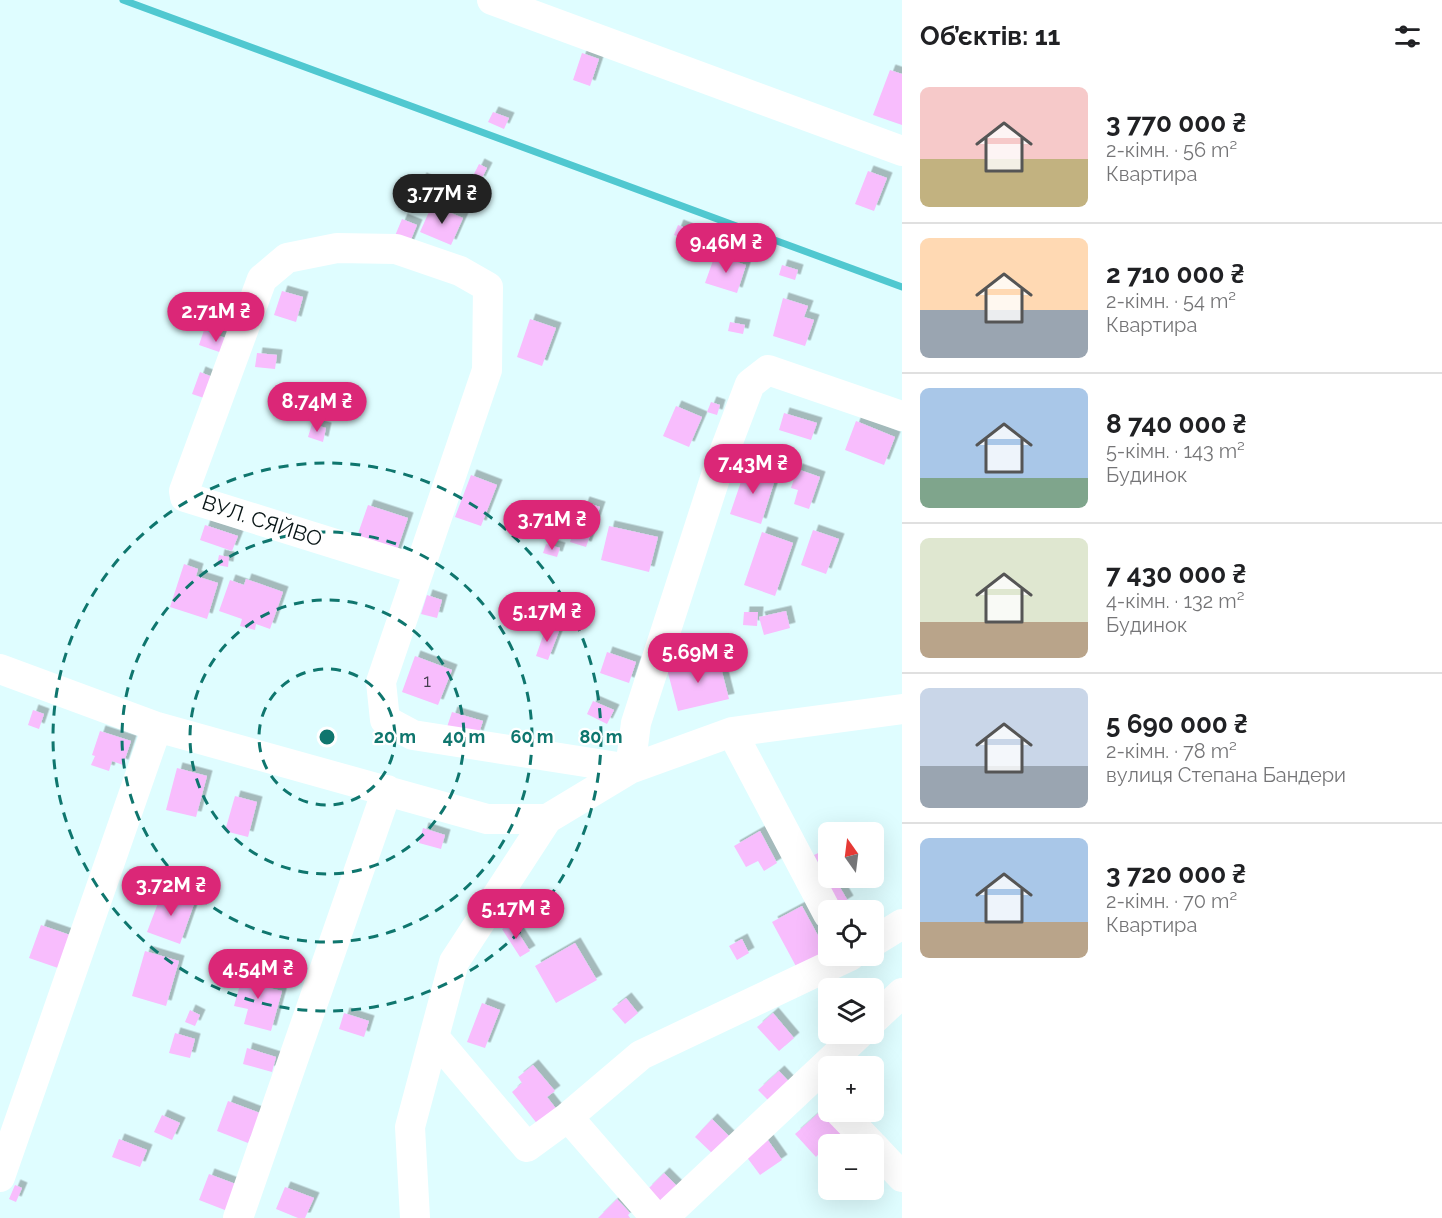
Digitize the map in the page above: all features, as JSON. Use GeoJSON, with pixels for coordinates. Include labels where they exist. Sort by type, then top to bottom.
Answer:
{"type":"FeatureCollection","features":[{"type":"Feature","properties":{"kind":"street"},"geometry":{"type":"LineString","coordinates":[[492,0],[902,151]]}},
{"type":"Feature","properties":{"kind":"street","name":"ВУЛ. СЯЙВО"},"geometry":{"type":"LineString","coordinates":[[419,570],[185,497],[184,491],[262,279],[286,258],[337,248],[396,249],[460,271],[488,287],[487,370],[381,682],[385,720],[413,735],[630,769]]}},
{"type":"Feature","properties":{"kind":"street"},"geometry":{"type":"LineString","coordinates":[[630,769],[636,723],[720,463],[750,384],[768,370],[902,416]]}},
{"type":"Feature","properties":{"kind":"street"},"geometry":{"type":"LineString","coordinates":[[0,669],[157,727],[487,819],[547,819]]}},
{"type":"Feature","properties":{"kind":"street"},"geometry":{"type":"LineString","coordinates":[[415,1218],[410,1127],[454,962],[547,819],[630,769],[732,732],[902,709]]}},
{"type":"Feature","properties":{"kind":"street"},"geometry":{"type":"LineString","coordinates":[[0,1177],[157,727]]}},
{"type":"Feature","properties":{"kind":"street"},"geometry":{"type":"LineString","coordinates":[[732,732],[821,900]]}},
{"type":"Feature","properties":{"kind":"street"},"geometry":{"type":"LineString","coordinates":[[238,1218],[387,790]]}},
{"type":"Feature","properties":{"kind":"street"},"geometry":{"type":"LineString","coordinates":[[884,935],[902,924]]}},
{"type":"Feature","properties":{"kind":"street"},"geometry":{"type":"LineString","coordinates":[[434,1037],[527,1147],[568,1117],[641,1054],[829,966]]}},
{"type":"Feature","properties":{"kind":"street"},"geometry":{"type":"LineString","coordinates":[[884,1010],[902,993]]}},
{"type":"Feature","properties":{"kind":"street"},"geometry":{"type":"LineString","coordinates":[[663,1218],[818,1091]]}},
{"type":"Feature","properties":{"kind":"street"},"geometry":{"type":"LineString","coordinates":[[568,1117],[656,1218]]}},
{"type":"Feature","properties":{"kind":"street"},"geometry":{"type":"LineString","coordinates":[[850,1122],[861,1134]]}},
{"type":"Feature","properties":{"kind":"street"},"geometry":{"type":"LineString","coordinates":[[884,1158],[902,1177]]}},
{"type":"Feature","properties":{"kind":"building"},"geometry":{"type":"Polygon","coordinates":[[[582,53],[599,59],[590,86],[573,80],[582,53]]]}},
{"type":"Feature","properties":{"kind":"building"},"geometry":{"type":"Polygon","coordinates":[[[890,70],[902,74],[902,125],[873,115],[890,70]]]}},
{"type":"Feature","properties":{"kind":"building"},"geometry":{"type":"Polygon","coordinates":[[[493,112],[509,118],[504,129],[488,122],[493,112]]]}},
{"type":"Feature","properties":{"kind":"building"},"geometry":{"type":"Polygon","coordinates":[[[479,164],[487,168],[480,182],[472,178],[479,164]]]}},
{"type":"Feature","properties":{"kind":"building"},"geometry":{"type":"Polygon","coordinates":[[[868,171],[887,178],[874,211],[855,204],[868,171]]]}},
{"type":"Feature","properties":{"kind":"building"},"geometry":{"type":"Polygon","coordinates":[[[421,178],[433,183],[430,191],[418,186],[421,178]]]}},
{"type":"Feature","properties":{"kind":"building"},"geometry":{"type":"Polygon","coordinates":[[[432,205],[463,218],[451,245],[420,232],[432,205]]]}},
{"type":"Feature","properties":{"kind":"building"},"geometry":{"type":"Polygon","coordinates":[[[402,219],[417,225],[407,249],[392,243],[402,219]]]}},
{"type":"Feature","properties":{"kind":"building"},"geometry":{"type":"Polygon","coordinates":[[[678,225],[688,229],[684,239],[674,235],[678,225]]]}},
{"type":"Feature","properties":{"kind":"building"},"geometry":{"type":"Polygon","coordinates":[[[690,232],[703,236],[696,257],[682,252],[690,232]]]}},
{"type":"Feature","properties":{"kind":"building"},"geometry":{"type":"Polygon","coordinates":[[[715,255],[746,265],[737,293],[705,283],[715,255]]]}},
{"type":"Feature","properties":{"kind":"building"},"geometry":{"type":"Polygon","coordinates":[[[782,265],[798,270],[795,280],[779,275],[782,265]]]}},
{"type":"Feature","properties":{"kind":"building"},"geometry":{"type":"Polygon","coordinates":[[[282,291],[303,297],[296,322],[274,315],[282,291]]]}},
{"type":"Feature","properties":{"kind":"building"},"geometry":{"type":"Polygon","coordinates":[[[783,298],[808,306],[804,317],[814,320],[805,346],[773,336],[783,298]]]}},
{"type":"Feature","properties":{"kind":"building"},"geometry":{"type":"Polygon","coordinates":[[[530,319],[556,328],[542,366],[517,357],[530,319]]]}},
{"type":"Feature","properties":{"kind":"building"},"geometry":{"type":"Polygon","coordinates":[[[730,322],[745,325],[743,334],[728,331],[730,322]]]}},
{"type":"Feature","properties":{"kind":"building"},"geometry":{"type":"Polygon","coordinates":[[[204,330],[233,341],[228,355],[199,345],[204,330]]]}},
{"type":"Feature","properties":{"kind":"building"},"geometry":{"type":"Polygon","coordinates":[[[257,353],[277,355],[275,369],[255,367],[257,353]]]}},
{"type":"Feature","properties":{"kind":"building"},"geometry":{"type":"Polygon","coordinates":[[[200,372],[220,380],[213,401],[192,394],[200,372]]]}},
{"type":"Feature","properties":{"kind":"building"},"geometry":{"type":"Polygon","coordinates":[[[711,402],[720,405],[717,415],[707,412],[711,402]]]}},
{"type":"Feature","properties":{"kind":"building"},"geometry":{"type":"Polygon","coordinates":[[[676,406],[702,417],[689,447],[663,436],[676,406]]]}},
{"type":"Feature","properties":{"kind":"building"},"geometry":{"type":"Polygon","coordinates":[[[784,413],[817,423],[811,440],[779,430],[784,413]]]}},
{"type":"Feature","properties":{"kind":"building"},"geometry":{"type":"Polygon","coordinates":[[[856,421],[895,437],[884,465],[845,450],[856,421]]]}},
{"type":"Feature","properties":{"kind":"building"},"geometry":{"type":"Polygon","coordinates":[[[312,424],[326,428],[323,442],[308,437],[312,424]]]}},
{"type":"Feature","properties":{"kind":"building"},"geometry":{"type":"Polygon","coordinates":[[[746,467],[776,476],[761,524],[730,514],[746,467]]]}},
{"type":"Feature","properties":{"kind":"building"},"geometry":{"type":"Polygon","coordinates":[[[797,469],[820,477],[809,509],[794,504],[798,490],[791,488],[797,469]]]}},
{"type":"Feature","properties":{"kind":"building"},"geometry":{"type":"Polygon","coordinates":[[[471,475],[497,485],[481,526],[455,517],[471,475]]]}},
{"type":"Feature","properties":{"kind":"building"},"geometry":{"type":"Polygon","coordinates":[[[584,502],[600,507],[586,547],[570,542],[584,502]]]}},
{"type":"Feature","properties":{"kind":"building"},"geometry":{"type":"Polygon","coordinates":[[[368,505],[408,518],[394,559],[354,545],[368,505]]]}},
{"type":"Feature","properties":{"kind":"building"},"geometry":{"type":"Polygon","coordinates":[[[205,525],[238,536],[232,551],[200,540],[205,525]]]}},
{"type":"Feature","properties":{"kind":"building"},"geometry":{"type":"Polygon","coordinates":[[[609,526],[658,537],[649,572],[601,560],[609,526]]]}},
{"type":"Feature","properties":{"kind":"building"},"geometry":{"type":"Polygon","coordinates":[[[813,530],[839,539],[826,574],[801,565],[813,530]]]}},
{"type":"Feature","properties":{"kind":"building"},"geometry":{"type":"Polygon","coordinates":[[[762,532],[793,543],[775,596],[744,585],[762,532]]]}},
{"type":"Feature","properties":{"kind":"building"},"geometry":{"type":"Polygon","coordinates":[[[546,544],[560,548],[557,557],[543,553],[546,544]]]}},
{"type":"Feature","properties":{"kind":"building"},"geometry":{"type":"Polygon","coordinates":[[[219,555],[229,557],[228,567],[217,565],[219,555]]]}},
{"type":"Feature","properties":{"kind":"building"},"geometry":{"type":"Polygon","coordinates":[[[184,564],[198,569],[196,576],[218,583],[207,619],[170,607],[184,564]]]}},
{"type":"Feature","properties":{"kind":"building"},"geometry":{"type":"Polygon","coordinates":[[[246,579],[283,592],[270,629],[256,624],[255,630],[240,626],[242,619],[219,611],[230,580],[244,585],[246,579]]]}},
{"type":"Feature","properties":{"kind":"building"},"geometry":{"type":"Polygon","coordinates":[[[427,595],[442,600],[437,618],[421,614],[427,595]]]}},
{"type":"Feature","properties":{"kind":"building"},"geometry":{"type":"Polygon","coordinates":[[[786,611],[790,628],[764,635],[759,617],[786,611]]]}},
{"type":"Feature","properties":{"kind":"building"},"geometry":{"type":"Polygon","coordinates":[[[744,612],[758,612],[757,626],[743,625],[744,612]]]}},
{"type":"Feature","properties":{"kind":"building"},"geometry":{"type":"Polygon","coordinates":[[[546,627],[559,631],[548,660],[536,656],[546,627]]]}},
{"type":"Feature","properties":{"kind":"building"},"geometry":{"type":"Polygon","coordinates":[[[607,652],[636,662],[629,683],[600,673],[607,652]]]}},
{"type":"Feature","properties":{"kind":"building"},"geometry":{"type":"Polygon","coordinates":[[[415,656],[452,670],[438,705],[402,692],[415,656]]]}},
{"type":"Feature","properties":{"kind":"building"},"geometry":{"type":"Polygon","coordinates":[[[718,656],[729,699],[678,711],[667,669],[718,656]]]}},
{"type":"Feature","properties":{"kind":"building"},"geometry":{"type":"Polygon","coordinates":[[[593,701],[614,710],[607,724],[587,714],[593,701]]]}},
{"type":"Feature","properties":{"kind":"building"},"geometry":{"type":"Polygon","coordinates":[[[33,710],[44,714],[39,729],[28,725],[33,710]]]}},
{"type":"Feature","properties":{"kind":"building"},"geometry":{"type":"Polygon","coordinates":[[[452,712],[483,721],[478,736],[447,727],[452,712]]]}},
{"type":"Feature","properties":{"kind":"building"},"geometry":{"type":"Polygon","coordinates":[[[100,731],[131,741],[123,765],[112,761],[109,771],[91,765],[100,731]]]}},
{"type":"Feature","properties":{"kind":"building"},"geometry":{"type":"Polygon","coordinates":[[[177,768],[207,776],[196,817],[166,810],[177,768]]]}},
{"type":"Feature","properties":{"kind":"building"},"geometry":{"type":"Polygon","coordinates":[[[235,796],[257,802],[248,837],[225,831],[235,796]]]}},
{"type":"Feature","properties":{"kind":"building"},"geometry":{"type":"Polygon","coordinates":[[[423,828],[445,835],[441,849],[419,843],[423,828]]]}},
{"type":"Feature","properties":{"kind":"building"},"geometry":{"type":"Polygon","coordinates":[[[760,831],[777,863],[764,871],[758,861],[746,867],[734,846],[760,831]]]}},
{"type":"Feature","properties":{"kind":"building"},"geometry":{"type":"Polygon","coordinates":[[[831,888],[840,888],[847,900],[830,900],[825,891],[831,888]]]}},
{"type":"Feature","properties":{"kind":"building"},"geometry":{"type":"Polygon","coordinates":[[[163,890],[195,901],[180,944],[147,932],[163,890]]]}},
{"type":"Feature","properties":{"kind":"building"},"geometry":{"type":"Polygon","coordinates":[[[802,906],[818,936],[818,959],[798,970],[772,922],[802,906]]]}},
{"type":"Feature","properties":{"kind":"building"},"geometry":{"type":"Polygon","coordinates":[[[512,923],[530,951],[520,957],[502,929],[512,923]]]}},
{"type":"Feature","properties":{"kind":"building"},"geometry":{"type":"Polygon","coordinates":[[[41,925],[70,935],[58,968],[29,958],[41,925]]]}},
{"type":"Feature","properties":{"kind":"building"},"geometry":{"type":"Polygon","coordinates":[[[742,939],[749,953],[737,960],[729,946],[742,939]]]}},
{"type":"Feature","properties":{"kind":"building"},"geometry":{"type":"Polygon","coordinates":[[[575,943],[597,980],[556,1003],[535,966],[575,943]]]}},
{"type":"Feature","properties":{"kind":"building"},"geometry":{"type":"Polygon","coordinates":[[[145,951],[179,961],[166,1006],[132,996],[145,951]]]}},
{"type":"Feature","properties":{"kind":"building"},"geometry":{"type":"Polygon","coordinates":[[[244,970],[272,977],[269,988],[282,991],[271,1031],[244,1024],[248,1009],[234,1006],[244,970]]]}},
{"type":"Feature","properties":{"kind":"building"},"geometry":{"type":"Polygon","coordinates":[[[626,998],[638,1013],[625,1024],[612,1009],[626,998]]]}},
{"type":"Feature","properties":{"kind":"building"},"geometry":{"type":"Polygon","coordinates":[[[482,1003],[500,1010],[485,1048],[467,1042],[482,1003]]]}},
{"type":"Feature","properties":{"kind":"building"},"geometry":{"type":"Polygon","coordinates":[[[190,1010],[200,1015],[195,1026],[185,1022],[190,1010]]]}},
{"type":"Feature","properties":{"kind":"building"},"geometry":{"type":"Polygon","coordinates":[[[344,1013],[369,1021],[364,1037],[339,1029],[344,1013]]]}},
{"type":"Feature","properties":{"kind":"building"},"geometry":{"type":"Polygon","coordinates":[[[773,1013],[794,1038],[779,1051],[757,1027],[773,1013]]]}},
{"type":"Feature","properties":{"kind":"building"},"geometry":{"type":"Polygon","coordinates":[[[175,1033],[195,1039],[190,1058],[169,1053],[175,1033]]]}},
{"type":"Feature","properties":{"kind":"building"},"geometry":{"type":"Polygon","coordinates":[[[247,1048],[276,1057],[272,1072],[243,1064],[247,1048]]]}},
{"type":"Feature","properties":{"kind":"building"},"geometry":{"type":"Polygon","coordinates":[[[533,1065],[555,1091],[547,1097],[558,1111],[539,1126],[512,1092],[522,1083],[518,1077],[533,1065]]]}},
{"type":"Feature","properties":{"kind":"building"},"geometry":{"type":"Polygon","coordinates":[[[779,1071],[793,1086],[773,1105],[758,1090],[779,1071]]]}},
{"type":"Feature","properties":{"kind":"building"},"geometry":{"type":"Polygon","coordinates":[[[228,1101],[260,1113],[248,1143],[217,1131],[228,1101]]]}},
{"type":"Feature","properties":{"kind":"building"},"geometry":{"type":"Polygon","coordinates":[[[818,1113],[818,1122],[835,1122],[844,1132],[818,1134],[818,1155],[816,1157],[795,1134],[818,1113]]]}},
{"type":"Feature","properties":{"kind":"building"},"geometry":{"type":"Polygon","coordinates":[[[162,1115],[180,1123],[172,1140],[154,1132],[162,1115]]]}},
{"type":"Feature","properties":{"kind":"building"},"geometry":{"type":"Polygon","coordinates":[[[712,1119],[731,1138],[714,1155],[695,1137],[712,1119]]]}},
{"type":"Feature","properties":{"kind":"building"},"geometry":{"type":"Polygon","coordinates":[[[765,1136],[782,1160],[760,1175],[743,1152],[765,1136]]]}},
{"type":"Feature","properties":{"kind":"building"},"geometry":{"type":"Polygon","coordinates":[[[119,1139],[147,1150],[140,1167],[112,1157],[119,1139]]]}},
{"type":"Feature","properties":{"kind":"building"},"geometry":{"type":"Polygon","coordinates":[[[664,1173],[680,1189],[662,1206],[647,1190],[664,1173]]]}},
{"type":"Feature","properties":{"kind":"building"},"geometry":{"type":"Polygon","coordinates":[[[209,1174],[241,1186],[230,1212],[199,1200],[209,1174]]]}},
{"type":"Feature","properties":{"kind":"building"},"geometry":{"type":"Polygon","coordinates":[[[15,1185],[22,1188],[16,1202],[9,1199],[15,1185]]]}},
{"type":"Feature","properties":{"kind":"building"},"geometry":{"type":"Polygon","coordinates":[[[285,1187],[314,1198],[305,1218],[298,1218],[276,1209],[285,1187]]]}},
{"type":"Feature","properties":{"kind":"building"},"geometry":{"type":"Polygon","coordinates":[[[617,1199],[630,1213],[628,1215],[630,1218],[598,1218],[617,1199]]]}},
{"type":"Feature","properties":{"kind":"waterway"},"geometry":{"type":"LineString","coordinates":[[123,0],[902,287]]}}]}
